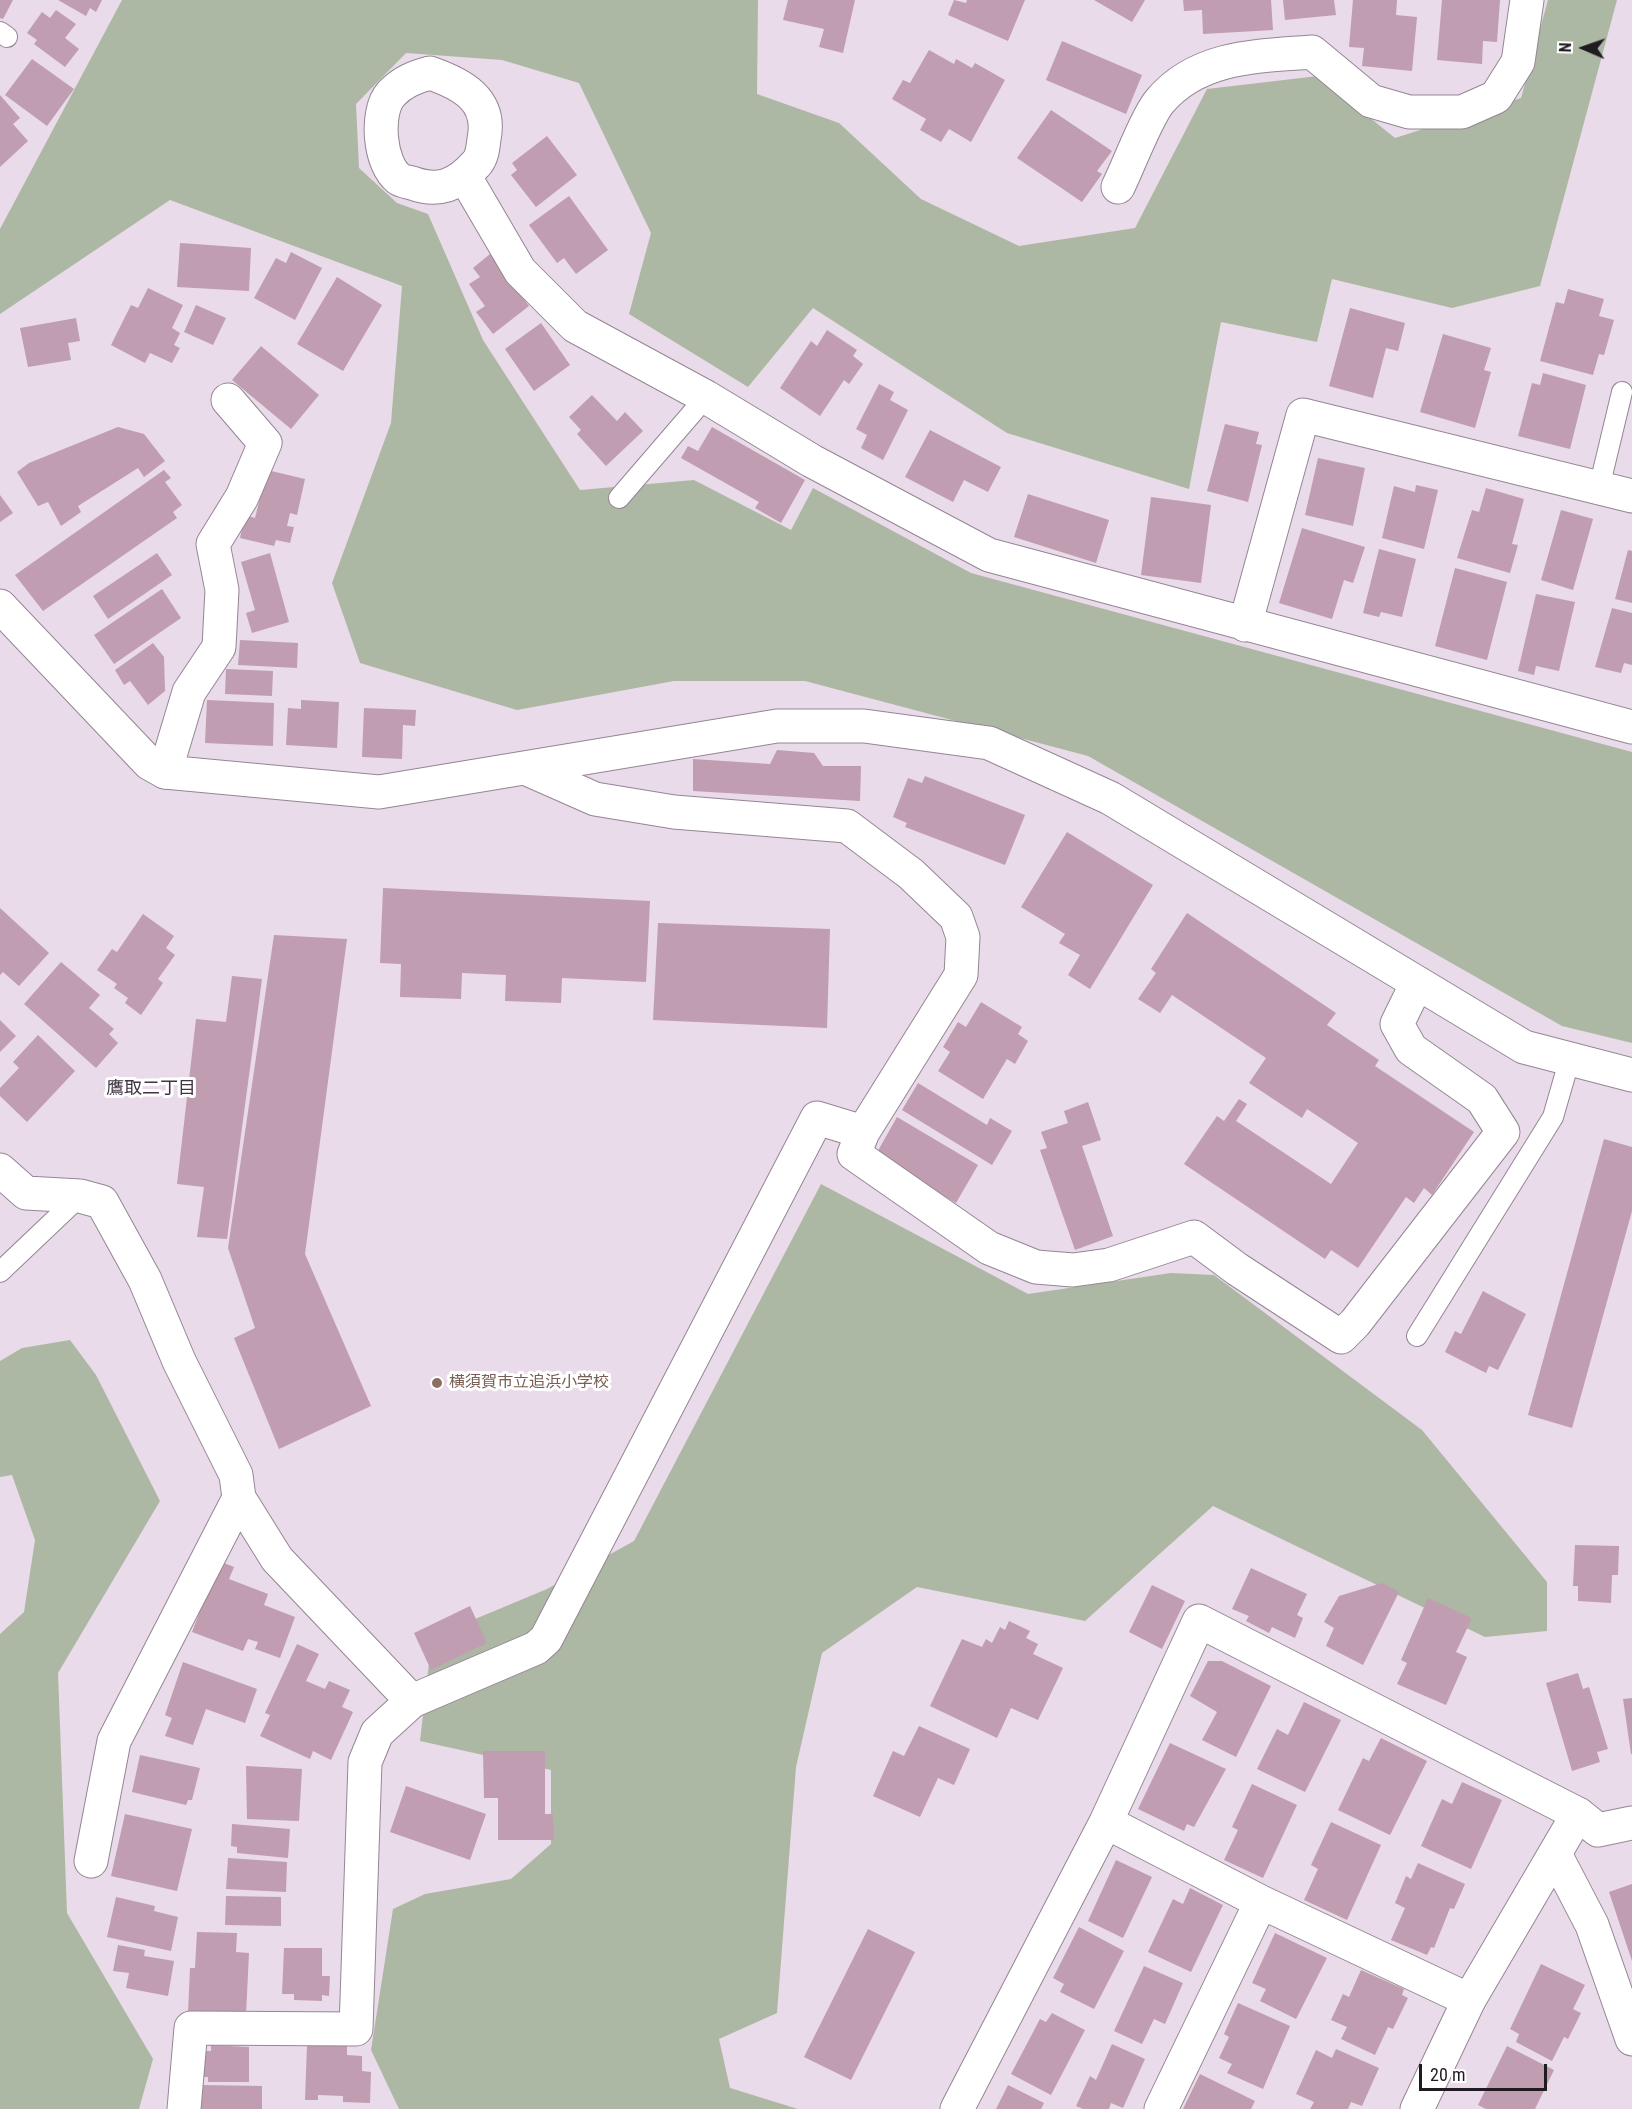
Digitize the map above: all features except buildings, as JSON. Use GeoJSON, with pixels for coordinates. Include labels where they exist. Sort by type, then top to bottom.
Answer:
{"type":"FeatureCollection","features":[{"type":"Feature","properties":{"kind":"street"},"geometry":{"type":"LineString","coordinates":[[1118,187],[1158,102],[1188,74],[1244,57],[1312,52],[1371,101],[1409,112],[1462,112],[1496,98],[1518,62],[1527,0]]}},
{"type":"Feature","properties":{"kind":"street"},"geometry":{"type":"LineString","coordinates":[[465,177],[520,271],[575,326],[706,397],[812,461],[990,555],[1632,727]]}},
{"type":"Feature","properties":{"kind":"street"},"geometry":{"type":"LineString","coordinates":[[165,772],[189,692],[219,646],[222,590],[213,544],[242,497],[265,443],[228,400]]}},
{"type":"Feature","properties":{"kind":"street"},"geometry":{"type":"LineString","coordinates":[[1245,625],[1303,415],[1632,496]]}},
{"type":"Feature","properties":{"kind":"street"},"geometry":{"type":"LineString","coordinates":[[0,606],[149,763],[165,772],[379,792],[527,770],[777,726],[864,726],[989,743],[1110,798],[1524,1047],[1632,1075]]}},
{"type":"Feature","properties":{"kind":"street"},"geometry":{"type":"LineString","coordinates":[[527,770],[595,799],[674,812],[847,826],[911,874],[956,917],[963,937],[961,975],[863,1132],[854,1154],[988,1248],[1036,1268],[1072,1270],[1109,1265],[1194,1237],[1237,1269],[1341,1336],[1355,1323],[1503,1132],[1482,1099],[1411,1049],[1397,1024],[1417,983]]}},
{"type":"Feature","properties":{"kind":"street"},"geometry":{"type":"LineString","coordinates":[[184,2109],[191,2028],[356,2030],[365,1762],[377,1733],[412,1701],[536,1648],[546,1639],[817,1118],[863,1132]]}},
{"type":"Feature","properties":{"kind":"street"},"geometry":{"type":"LineString","coordinates":[[0,1170],[26,1193],[80,1196],[102,1202],[145,1280],[179,1361],[236,1475],[239,1498],[278,1559],[412,1701]]}},
{"type":"Feature","properties":{"kind":"street"},"geometry":{"type":"LineString","coordinates":[[91,1861],[114,1741],[239,1498]]}},
{"type":"Feature","properties":{"kind":"street"},"geometry":{"type":"LineString","coordinates":[[957,2109],[1106,1822],[1199,1622],[1578,1814],[1598,1830],[1632,1823]]}},
{"type":"Feature","properties":{"kind":"street"},"geometry":{"type":"LineString","coordinates":[[1417,2109],[1469,2000],[1578,1814]]}},
{"type":"Feature","properties":{"kind":"street"},"geometry":{"type":"LineString","coordinates":[[1106,1822],[1262,1902],[1469,2000]]}},
{"type":"Feature","properties":{"kind":"street"},"geometry":{"type":"LineString","coordinates":[[1555,1854],[1592,1925],[1632,2039]]}},
{"type":"Feature","properties":{"kind":"street"},"geometry":{"type":"LineString","coordinates":[[1161,2109],[1262,1902]]}},
{"type":"Feature","properties":{"kind":"lane"},"geometry":{"type":"LineString","coordinates":[[1599,488],[1622,392]]}},
{"type":"Feature","properties":{"kind":"lane"},"geometry":{"type":"LineString","coordinates":[[620,498],[706,397]]}},
{"type":"Feature","properties":{"kind":"lane"},"geometry":{"type":"LineString","coordinates":[[1417,1336],[1553,1117],[1570,1058]]}},
{"type":"Feature","properties":{"kind":"lane"},"geometry":{"type":"LineString","coordinates":[[0,1272],[80,1196]]}},
{"type":"Feature","properties":{"kind":"green space"},"geometry":{"type":"Polygon","coordinates":[[[122,0],[758,0],[757,94],[839,123],[921,199],[1019,246],[1135,228],[1207,89],[1318,76],[1395,138],[1521,98],[1548,0],[1617,0],[1540,286],[1452,308],[1332,279],[1317,342],[1221,322],[1189,489],[1007,433],[813,308],[748,387],[629,314],[651,233],[579,83],[502,60],[406,53],[356,104],[359,168],[397,203],[428,214],[483,340],[580,490],[694,480],[791,530],[813,488],[971,573],[1632,752],[1632,1043],[1562,1026],[1088,756],[805,681],[674,681],[517,710],[360,663],[332,583],[391,423],[402,286],[170,200],[0,314],[0,229],[122,0]]]}},
{"type":"Feature","properties":{"kind":"green space"},"geometry":{"type":"Polygon","coordinates":[[[821,1184],[1028,1294],[1171,1273],[1214,1275],[1422,1430],[1547,1582],[1547,1631],[1485,1637],[1213,1506],[1085,1621],[917,1587],[822,1653],[796,1767],[777,2013],[719,2039],[730,2088],[798,2109],[399,2109],[371,2050],[393,1909],[425,1894],[511,1879],[551,1844],[551,1770],[420,1741],[432,1637],[547,1589],[634,1541],[821,1184]]]}},
{"type":"Feature","properties":{"kind":"green space"},"geometry":{"type":"Polygon","coordinates":[[[70,1340],[96,1375],[160,1501],[58,1673],[67,1913],[153,2059],[139,2109],[0,2109],[0,1634],[24,1612],[35,1540],[12,1475],[0,1477],[0,1361],[22,1348],[70,1340]]]}},
{"type":"Feature","properties":{"kind":"place","name":"横須賀市立追浜小学校"},"geometry":{"type":"Point","coordinates":[437,1383]}},
{"type":"Feature","properties":{"kind":"district","name":"鷹取二丁目"},"geometry":{"type":"Point","coordinates":[151,1089]}}]}
